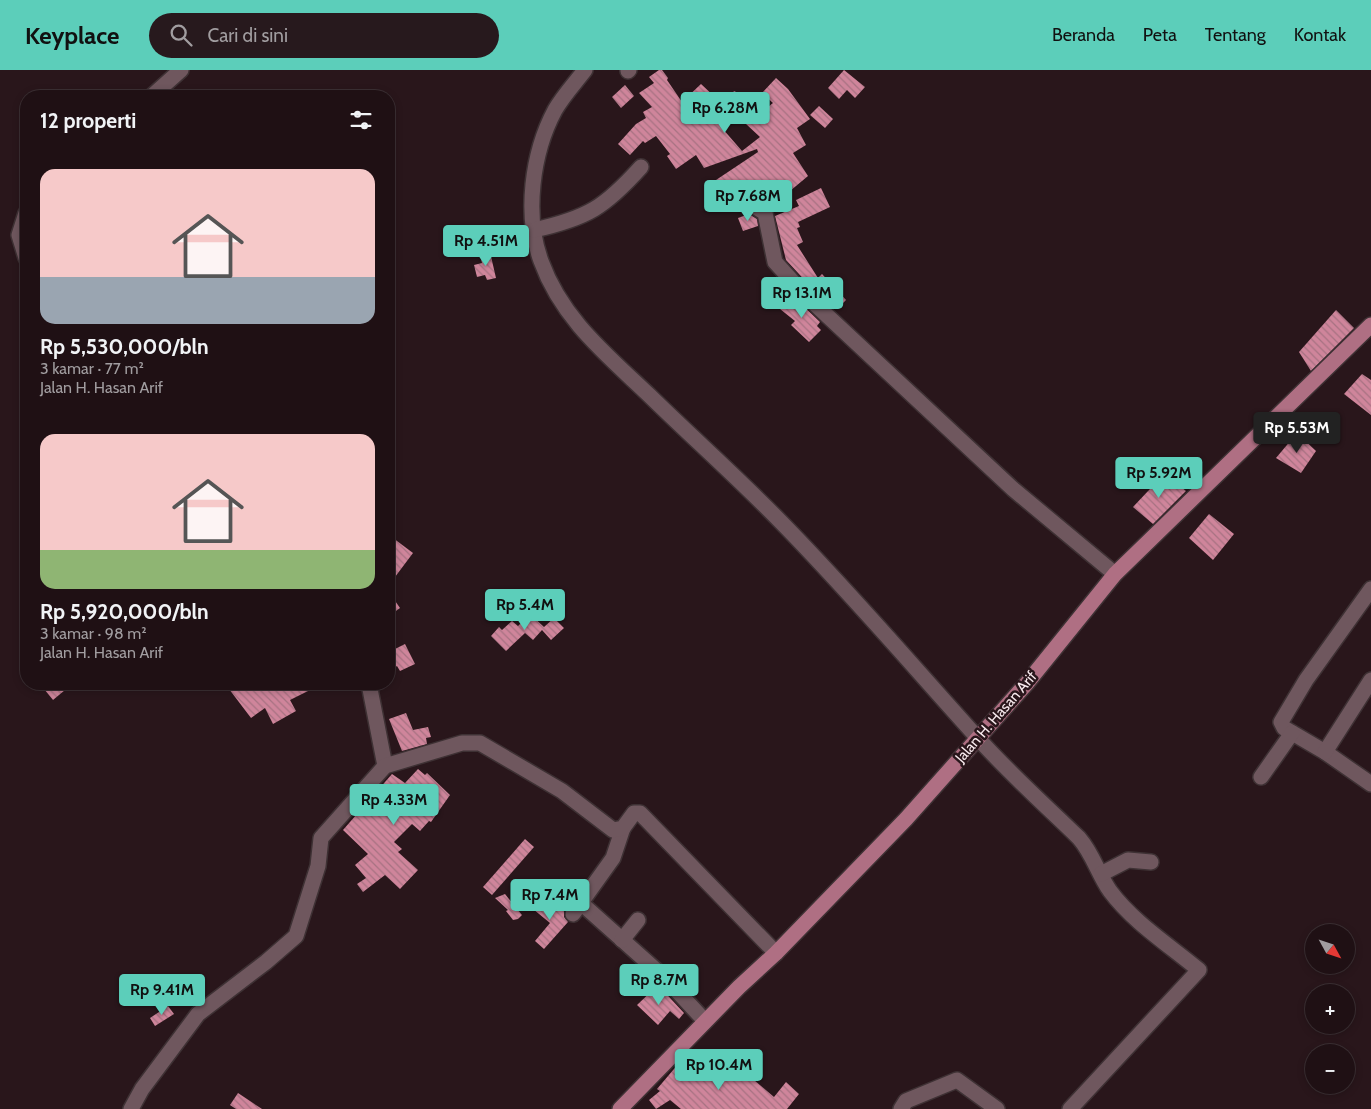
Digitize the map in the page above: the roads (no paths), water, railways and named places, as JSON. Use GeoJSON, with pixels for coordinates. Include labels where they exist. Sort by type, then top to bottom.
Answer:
{"type":"FeatureCollection","features":[{"type":"Feature","properties":{"kind":"main road","name":"Jalan H. Hasan Arif"},"geometry":{"type":"LineString","coordinates":[[620,1109],[705,1021],[776,954],[906,819],[1001,712],[1116,574],[1371,324]]}},
{"type":"Feature","properties":{"kind":"street"},"geometry":{"type":"LineString","coordinates":[[159,90],[181,70]]}},
{"type":"Feature","properties":{"kind":"street"},"geometry":{"type":"LineString","coordinates":[[585,70],[556,108],[542,139],[535,173],[532,204],[539,229],[540,259],[556,296],[577,325],[780,521],[1087,847],[1110,890],[1134,917],[1199,970],[1070,1109]]}},
{"type":"Feature","properties":{"kind":"street"},"geometry":{"type":"LineString","coordinates":[[539,229],[588,214],[601,206],[641,167]]}},
{"type":"Feature","properties":{"kind":"street"},"geometry":{"type":"LineString","coordinates":[[749,203],[765,213],[775,262],[804,294],[1013,489],[1116,574]]}},
{"type":"Feature","properties":{"kind":"street"},"geometry":{"type":"LineString","coordinates":[[1368,597],[1282,718],[1282,726],[1371,784]]}},
{"type":"Feature","properties":{"kind":"street"},"geometry":{"type":"LineString","coordinates":[[1324,752],[1371,680]]}},
{"type":"Feature","properties":{"kind":"street"},"geometry":{"type":"LineString","coordinates":[[370,690],[385,766]]}},
{"type":"Feature","properties":{"kind":"street"},"geometry":{"type":"LineString","coordinates":[[1261,777],[1292,733]]}},
{"type":"Feature","properties":{"kind":"street"},"geometry":{"type":"LineString","coordinates":[[131,1109],[142,1089],[198,1014],[266,962],[296,936],[318,866],[321,838],[385,766],[462,743],[477,742],[562,791],[613,830],[623,828]]}},
{"type":"Feature","properties":{"kind":"street"},"geometry":{"type":"LineString","coordinates":[[705,1021],[665,978],[622,940],[577,908],[613,858],[623,828],[634,813],[640,813],[776,954]]}},
{"type":"Feature","properties":{"kind":"street"},"geometry":{"type":"LineString","coordinates":[[1102,874],[1128,860],[1151,862]]}},
{"type":"Feature","properties":{"kind":"street"},"geometry":{"type":"LineString","coordinates":[[622,940],[638,920]]}},
{"type":"Feature","properties":{"kind":"street"},"geometry":{"type":"LineString","coordinates":[[900,1109],[906,1101],[957,1080],[997,1109]]}}]}
